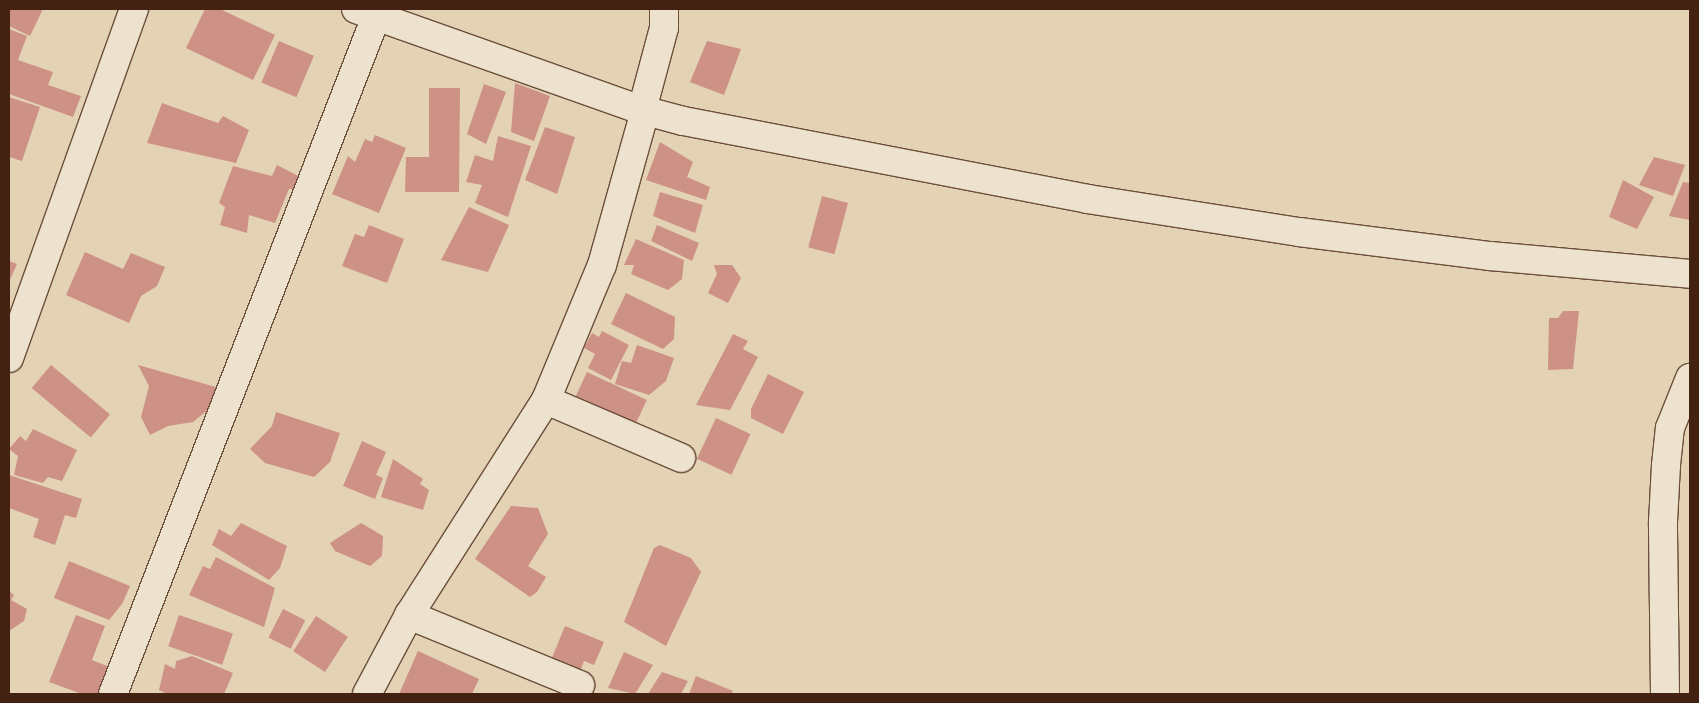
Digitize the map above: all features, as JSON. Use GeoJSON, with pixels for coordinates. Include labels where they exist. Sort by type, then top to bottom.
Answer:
{"type":"FeatureCollection","features":[{"type":"Feature","properties":{"kind":"street"},"geometry":{"type":"LineString","coordinates":[[9,358],[134,9]]}},
{"type":"Feature","properties":{"kind":"street"},"geometry":{"type":"LineString","coordinates":[[367,694],[409,616],[546,400],[602,265],[664,28],[664,9]]}},
{"type":"Feature","properties":{"kind":"street"},"geometry":{"type":"LineString","coordinates":[[113,694],[370,11],[644,110],[683,121],[1088,199],[1309,234],[1490,256],[1690,274]]}},
{"type":"Feature","properties":{"kind":"street"},"geometry":{"type":"LineString","coordinates":[[1665,694],[1663,522],[1666,465],[1670,428],[1690,378]]}},
{"type":"Feature","properties":{"kind":"street"},"geometry":{"type":"LineString","coordinates":[[546,400],[681,458]]}},
{"type":"Feature","properties":{"kind":"street"},"geometry":{"type":"LineString","coordinates":[[409,616],[580,685]]}},
{"type":"Feature","properties":{"kind":"building"},"geometry":{"type":"Polygon","coordinates":[[[9,9],[43,9],[30,36],[9,26],[9,9]]]}},
{"type":"Feature","properties":{"kind":"building"},"geometry":{"type":"Polygon","coordinates":[[[205,9],[220,9],[275,35],[253,80],[186,48],[205,9]]]}},
{"type":"Feature","properties":{"kind":"building"},"geometry":{"type":"Polygon","coordinates":[[[9,29],[27,36],[18,60],[53,72],[48,85],[81,96],[73,117],[9,94],[9,29]]]}},
{"type":"Feature","properties":{"kind":"building"},"geometry":{"type":"Polygon","coordinates":[[[279,41],[314,56],[296,97],[261,82],[279,41]]]}},
{"type":"Feature","properties":{"kind":"building"},"geometry":{"type":"Polygon","coordinates":[[[707,41],[741,49],[724,95],[690,82],[707,41]]]}},
{"type":"Feature","properties":{"kind":"building"},"geometry":{"type":"Polygon","coordinates":[[[515,83],[550,96],[534,141],[511,132],[515,83]]]}},
{"type":"Feature","properties":{"kind":"building"},"geometry":{"type":"Polygon","coordinates":[[[484,84],[506,92],[486,144],[467,134],[484,84]]]}},
{"type":"Feature","properties":{"kind":"building"},"geometry":{"type":"Polygon","coordinates":[[[429,88],[460,88],[459,192],[405,192],[406,157],[429,157],[429,88]]]}},
{"type":"Feature","properties":{"kind":"building"},"geometry":{"type":"Polygon","coordinates":[[[9,97],[40,107],[22,161],[9,157],[9,97]]]}},
{"type":"Feature","properties":{"kind":"building"},"geometry":{"type":"Polygon","coordinates":[[[162,103],[218,123],[223,116],[249,130],[236,163],[147,143],[162,103]]]}},
{"type":"Feature","properties":{"kind":"building"},"geometry":{"type":"Polygon","coordinates":[[[545,127],[575,137],[557,194],[525,180],[545,127]]]}},
{"type":"Feature","properties":{"kind":"building"},"geometry":{"type":"Polygon","coordinates":[[[375,135],[406,148],[379,213],[332,194],[348,156],[355,162],[365,139],[372,142],[375,135]]]}},
{"type":"Feature","properties":{"kind":"building"},"geometry":{"type":"Polygon","coordinates":[[[498,136],[531,146],[508,217],[475,203],[482,185],[466,182],[475,155],[493,161],[498,136]]]}},
{"type":"Feature","properties":{"kind":"building"},"geometry":{"type":"Polygon","coordinates":[[[660,142],[693,162],[687,177],[710,187],[706,200],[646,180],[660,142]]]}},
{"type":"Feature","properties":{"kind":"building"},"geometry":{"type":"Polygon","coordinates":[[[1654,157],[1685,165],[1673,196],[1639,185],[1654,157]]]}},
{"type":"Feature","properties":{"kind":"building"},"geometry":{"type":"Polygon","coordinates":[[[277,165],[302,178],[299,189],[289,189],[275,223],[249,215],[247,233],[220,225],[225,207],[219,203],[233,166],[272,176],[277,165]]]}},
{"type":"Feature","properties":{"kind":"building"},"geometry":{"type":"Polygon","coordinates":[[[1623,180],[1654,197],[1637,229],[1609,217],[1623,180]]]}},
{"type":"Feature","properties":{"kind":"building"},"geometry":{"type":"Polygon","coordinates":[[[1683,182],[1690,183],[1690,220],[1669,216],[1683,182]]]}},
{"type":"Feature","properties":{"kind":"building"},"geometry":{"type":"Polygon","coordinates":[[[660,192],[703,205],[695,233],[653,216],[660,192]]]}},
{"type":"Feature","properties":{"kind":"building"},"geometry":{"type":"Polygon","coordinates":[[[822,196],[848,203],[834,254],[808,247],[822,196]]]}},
{"type":"Feature","properties":{"kind":"building"},"geometry":{"type":"Polygon","coordinates":[[[469,207],[509,225],[488,272],[441,260],[469,207]]]}},
{"type":"Feature","properties":{"kind":"building"},"geometry":{"type":"Polygon","coordinates":[[[369,225],[404,239],[387,283],[342,266],[355,234],[364,237],[369,225]]]}},
{"type":"Feature","properties":{"kind":"building"},"geometry":{"type":"Polygon","coordinates":[[[657,225],[699,243],[692,261],[651,241],[657,225]]]}},
{"type":"Feature","properties":{"kind":"building"},"geometry":{"type":"Polygon","coordinates":[[[636,239],[684,260],[682,279],[668,290],[631,274],[634,265],[624,265],[636,239]]]}},
{"type":"Feature","properties":{"kind":"building"},"geometry":{"type":"Polygon","coordinates":[[[85,252],[123,269],[131,253],[165,267],[157,286],[141,296],[129,323],[66,295],[85,252]]]}},
{"type":"Feature","properties":{"kind":"building"},"geometry":{"type":"Polygon","coordinates":[[[9,261],[17,264],[9,282],[9,261]]]}},
{"type":"Feature","properties":{"kind":"building"},"geometry":{"type":"Polygon","coordinates":[[[714,265],[732,265],[741,278],[728,303],[708,293],[717,274],[714,265]]]}},
{"type":"Feature","properties":{"kind":"building"},"geometry":{"type":"Polygon","coordinates":[[[626,293],[675,317],[674,339],[663,349],[611,324],[626,293]]]}},
{"type":"Feature","properties":{"kind":"building"},"geometry":{"type":"Polygon","coordinates":[[[1563,311],[1579,311],[1573,369],[1548,370],[1549,318],[1558,318],[1563,311]]]}},
{"type":"Feature","properties":{"kind":"building"},"geometry":{"type":"Polygon","coordinates":[[[602,331],[629,345],[611,380],[588,368],[595,354],[584,348],[592,333],[599,337],[602,331]]]}},
{"type":"Feature","properties":{"kind":"building"},"geometry":{"type":"Polygon","coordinates":[[[733,334],[748,341],[743,349],[758,357],[730,410],[696,405],[733,334]]]}},
{"type":"Feature","properties":{"kind":"building"},"geometry":{"type":"Polygon","coordinates":[[[637,345],[674,358],[666,381],[649,395],[615,384],[622,361],[631,363],[637,345]]]}},
{"type":"Feature","properties":{"kind":"building"},"geometry":{"type":"Polygon","coordinates":[[[51,365],[110,414],[91,437],[32,388],[51,365]]]}},
{"type":"Feature","properties":{"kind":"building"},"geometry":{"type":"Polygon","coordinates":[[[138,365],[216,387],[210,408],[193,422],[168,426],[150,435],[141,417],[149,386],[138,365]]]}},
{"type":"Feature","properties":{"kind":"building"},"geometry":{"type":"Polygon","coordinates":[[[587,372],[647,400],[634,427],[574,399],[587,372]]]}},
{"type":"Feature","properties":{"kind":"building"},"geometry":{"type":"Polygon","coordinates":[[[768,374],[804,392],[783,434],[751,418],[751,409],[768,374]]]}},
{"type":"Feature","properties":{"kind":"building"},"geometry":{"type":"Polygon","coordinates":[[[276,412],[340,433],[330,462],[314,477],[265,463],[250,449],[272,426],[276,412]]]}},
{"type":"Feature","properties":{"kind":"building"},"geometry":{"type":"Polygon","coordinates":[[[716,418],[750,434],[731,475],[697,459],[716,418]]]}},
{"type":"Feature","properties":{"kind":"building"},"geometry":{"type":"Polygon","coordinates":[[[33,429],[77,450],[62,481],[48,477],[43,483],[14,475],[18,456],[9,449],[20,436],[26,441],[33,429]]]}},
{"type":"Feature","properties":{"kind":"building"},"geometry":{"type":"Polygon","coordinates":[[[362,441],[386,452],[376,475],[383,478],[375,499],[343,486],[362,441]]]}},
{"type":"Feature","properties":{"kind":"building"},"geometry":{"type":"Polygon","coordinates":[[[393,459],[423,479],[420,484],[429,490],[423,510],[381,497],[393,459]]]}},
{"type":"Feature","properties":{"kind":"building"},"geometry":{"type":"Polygon","coordinates":[[[9,475],[82,499],[76,518],[65,515],[55,545],[33,537],[39,519],[9,508],[9,475]]]}},
{"type":"Feature","properties":{"kind":"building"},"geometry":{"type":"Polygon","coordinates":[[[511,506],[538,508],[548,534],[528,566],[546,577],[537,592],[530,597],[475,559],[511,506]]]}},
{"type":"Feature","properties":{"kind":"building"},"geometry":{"type":"Polygon","coordinates":[[[241,523],[287,546],[280,568],[269,580],[212,545],[219,529],[231,536],[241,523]]]}},
{"type":"Feature","properties":{"kind":"building"},"geometry":{"type":"Polygon","coordinates":[[[361,523],[383,536],[382,556],[370,566],[335,551],[330,543],[361,523]]]}},
{"type":"Feature","properties":{"kind":"building"},"geometry":{"type":"Polygon","coordinates":[[[660,545],[691,558],[701,572],[666,646],[624,622],[654,548],[660,545]]]}},
{"type":"Feature","properties":{"kind":"building"},"geometry":{"type":"Polygon","coordinates":[[[216,557],[275,588],[264,627],[189,595],[203,566],[210,569],[216,557]]]}},
{"type":"Feature","properties":{"kind":"building"},"geometry":{"type":"Polygon","coordinates":[[[69,561],[130,586],[122,604],[109,620],[54,598],[69,561]]]}},
{"type":"Feature","properties":{"kind":"building"},"geometry":{"type":"Polygon","coordinates":[[[9,591],[14,595],[11,600],[27,609],[24,621],[9,631],[9,591]]]}},
{"type":"Feature","properties":{"kind":"building"},"geometry":{"type":"Polygon","coordinates":[[[283,609],[305,620],[291,649],[268,638],[283,609]]]}},
{"type":"Feature","properties":{"kind":"building"},"geometry":{"type":"Polygon","coordinates":[[[76,615],[105,626],[92,660],[112,668],[102,694],[82,694],[49,682],[76,615]]]}},
{"type":"Feature","properties":{"kind":"building"},"geometry":{"type":"Polygon","coordinates":[[[179,615],[233,634],[222,665],[168,646],[179,615]]]}},
{"type":"Feature","properties":{"kind":"building"},"geometry":{"type":"Polygon","coordinates":[[[316,616],[348,637],[325,672],[293,651],[316,616]]]}},
{"type":"Feature","properties":{"kind":"building"},"geometry":{"type":"Polygon","coordinates":[[[565,626],[604,642],[594,665],[584,661],[578,677],[549,665],[565,626]]]}},
{"type":"Feature","properties":{"kind":"building"},"geometry":{"type":"Polygon","coordinates":[[[418,651],[479,679],[472,694],[399,694],[418,651]]]}},
{"type":"Feature","properties":{"kind":"building"},"geometry":{"type":"Polygon","coordinates":[[[624,652],[653,665],[635,694],[608,688],[624,652]]]}},
{"type":"Feature","properties":{"kind":"building"},"geometry":{"type":"Polygon","coordinates":[[[192,656],[233,673],[224,694],[167,694],[159,690],[165,664],[175,669],[176,661],[192,656]]]}},
{"type":"Feature","properties":{"kind":"building"},"geometry":{"type":"Polygon","coordinates":[[[662,672],[688,681],[681,694],[648,694],[662,672]]]}},
{"type":"Feature","properties":{"kind":"building"},"geometry":{"type":"Polygon","coordinates":[[[696,676],[733,691],[731,694],[689,694],[696,676]]]}}]}
